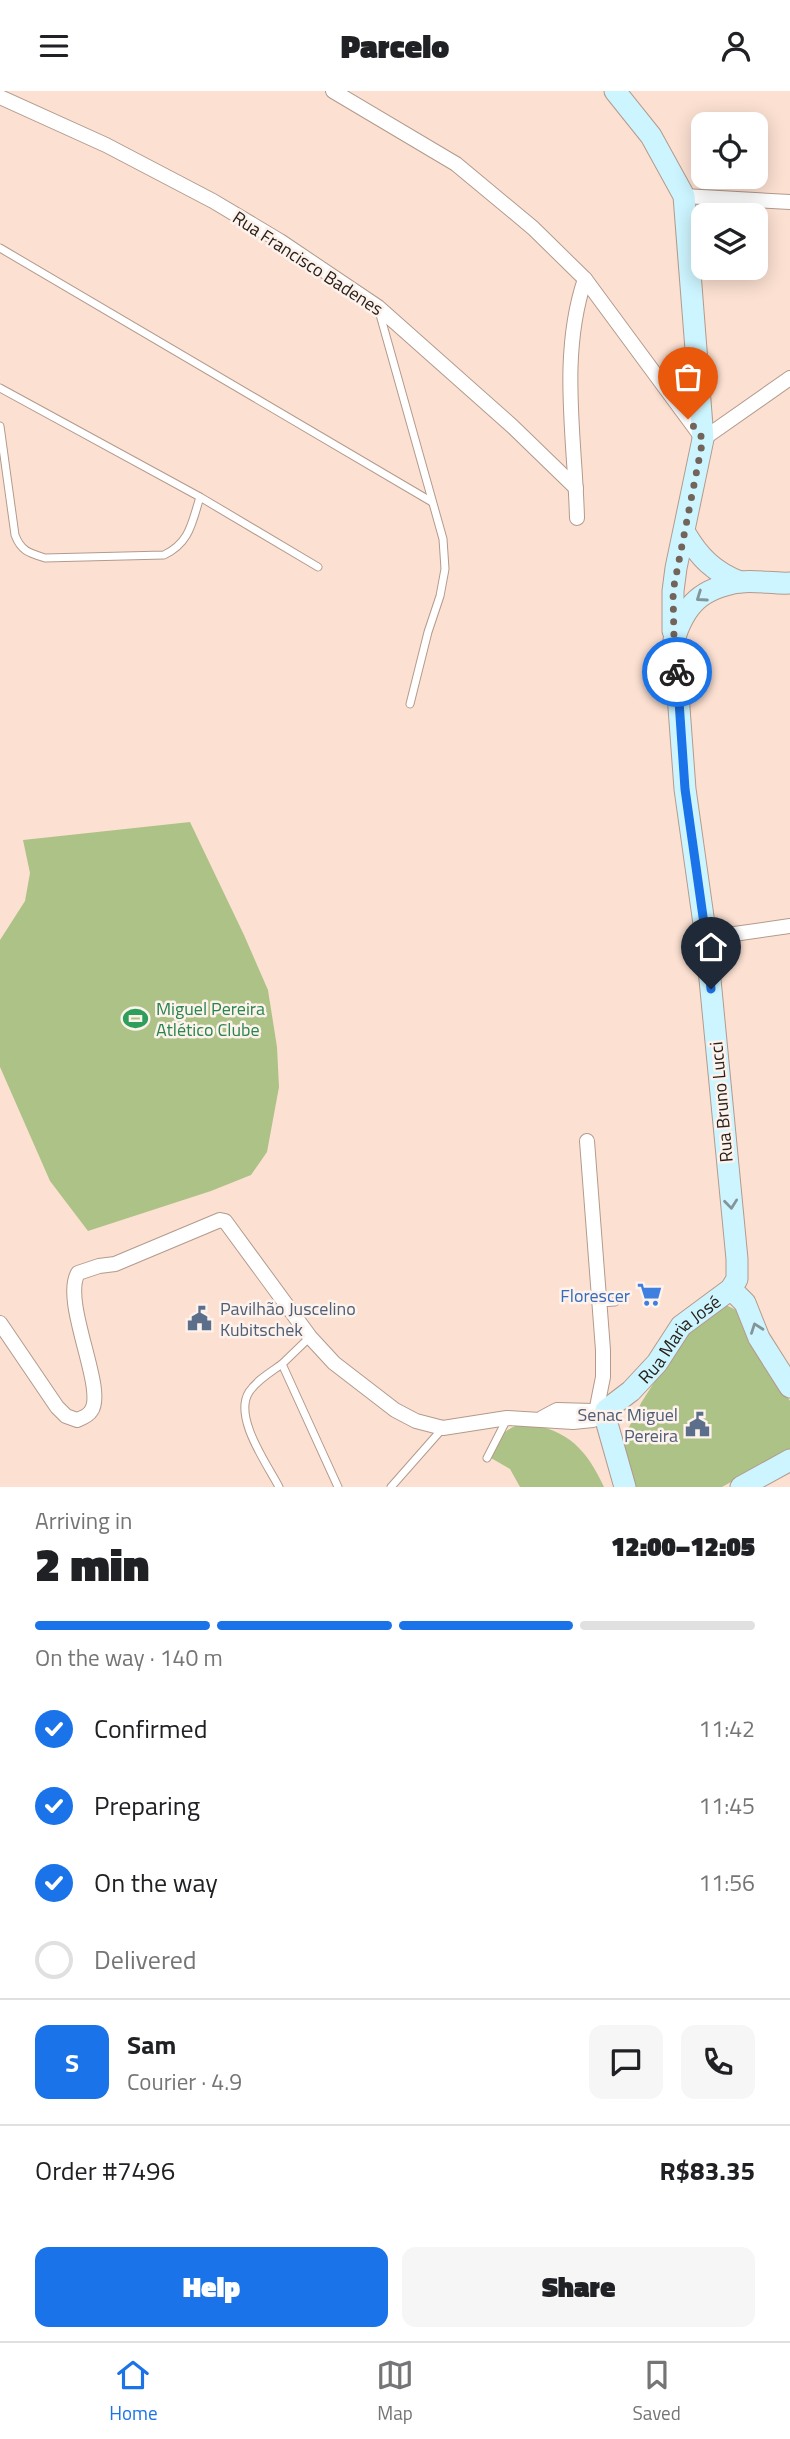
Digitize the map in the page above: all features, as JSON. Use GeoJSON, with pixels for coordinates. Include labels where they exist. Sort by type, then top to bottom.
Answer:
{"type":"FeatureCollection","features":[{"type":"Feature","properties":{"kind":"street"},"geometry":{"type":"LineString","coordinates":[[333,91],[456,164],[533,228],[585,279],[703,439]]}},
{"type":"Feature","properties":{"kind":"street"},"geometry":{"type":"LineString","coordinates":[[615,91],[651,136],[684,197],[703,439],[673,591],[674,640]]}},
{"type":"Feature","properties":{"kind":"street","name":"Rua Francisco Badenes"},"geometry":{"type":"LineString","coordinates":[[0,97],[106,145],[213,201],[280,241],[378,307],[493,408],[576,488]]}},
{"type":"Feature","properties":{"kind":"street"},"geometry":{"type":"LineString","coordinates":[[684,197],[790,202]]}},
{"type":"Feature","properties":{"kind":"street"},"geometry":{"type":"LineString","coordinates":[[577,518],[572,449],[571,340],[577,303],[585,279]]}},
{"type":"Feature","properties":{"kind":"street"},"geometry":{"type":"LineString","coordinates":[[703,439],[790,378]]}},
{"type":"Feature","properties":{"kind":"street"},"geometry":{"type":"LineString","coordinates":[[685,533],[698,555],[713,568],[740,582]]}},
{"type":"Feature","properties":{"kind":"street","name":"Rua Bruno Lucci"},"geometry":{"type":"LineString","coordinates":[[731,1289],[738,1273],[706,938],[685,789],[674,640],[681,617],[691,604],[709,591],[740,582],[790,583]]}},
{"type":"Feature","properties":{"kind":"street"},"geometry":{"type":"LineString","coordinates":[[706,938],[790,926]]}},
{"type":"Feature","properties":{"kind":"street"},"geometry":{"type":"LineString","coordinates":[[587,1141],[603,1377],[599,1415],[617,1487]]}},
{"type":"Feature","properties":{"kind":"street"},"geometry":{"type":"LineString","coordinates":[[0,1323],[57,1408],[66,1416],[77,1420],[92,1411],[94,1404],[75,1300],[74,1280],[78,1273],[115,1264],[220,1220],[228,1223],[310,1337],[334,1363],[395,1411],[416,1421],[443,1428],[507,1418],[542,1419],[557,1410],[599,1415]]}},
{"type":"Feature","properties":{"kind":"street","name":"Rua Maria José"},"geometry":{"type":"LineString","coordinates":[[599,1415],[631,1391],[657,1363],[681,1326],[731,1289],[745,1303],[759,1338],[790,1387]]}},
{"type":"Feature","properties":{"kind":"street"},"geometry":{"type":"LineString","coordinates":[[599,1415],[625,1487]]}},
{"type":"Feature","properties":{"kind":"street"},"geometry":{"type":"LineString","coordinates":[[741,1487],[790,1460]]}},
{"type":"Feature","properties":{"kind":"lane"},"geometry":{"type":"LineString","coordinates":[[0,248],[432,502]]}},
{"type":"Feature","properties":{"kind":"lane"},"geometry":{"type":"LineString","coordinates":[[378,307],[443,539],[445,569],[440,596],[410,704]]}},
{"type":"Feature","properties":{"kind":"lane"},"geometry":{"type":"LineString","coordinates":[[0,388],[200,497],[318,568]]}},
{"type":"Feature","properties":{"kind":"lane"},"geometry":{"type":"LineString","coordinates":[[0,426],[15,535],[19,546],[30,553],[45,558],[164,555],[185,541],[200,497]]}},
{"type":"Feature","properties":{"kind":"lane"},"geometry":{"type":"LineString","coordinates":[[599,1303],[615,1302]]}},
{"type":"Feature","properties":{"kind":"lane"},"geometry":{"type":"LineString","coordinates":[[279,1487],[246,1424],[244,1410],[248,1393],[310,1337]]}},
{"type":"Feature","properties":{"kind":"lane"},"geometry":{"type":"LineString","coordinates":[[282,1364],[338,1487]]}},
{"type":"Feature","properties":{"kind":"lane"},"geometry":{"type":"LineString","coordinates":[[487,1458],[507,1418]]}},
{"type":"Feature","properties":{"kind":"lane"},"geometry":{"type":"LineString","coordinates":[[391,1487],[443,1428]]}},
{"type":"Feature","properties":{"kind":"green space","name":"Miguel Pereira Atlético Clube"},"geometry":{"type":"Polygon","coordinates":[[[190,822],[268,990],[277,1047],[279,1087],[267,1152],[251,1175],[211,1191],[88,1231],[50,1181],[0,1067],[0,940],[25,901],[30,873],[23,840],[190,822]]]}},
{"type":"Feature","properties":{"kind":"green space"},"geometry":{"type":"Polygon","coordinates":[[[724,1304],[740,1312],[790,1401],[790,1449],[722,1487],[629,1487],[619,1447],[641,1403],[681,1340],[724,1304]]]}},
{"type":"Feature","properties":{"kind":"green space"},"geometry":{"type":"Polygon","coordinates":[[[526,1424],[554,1431],[574,1443],[591,1462],[604,1487],[520,1487],[510,1469],[491,1458],[507,1430],[526,1424]]]}},
{"type":"Feature","properties":{"kind":"way so far"},"geometry":{"type":"LineString","coordinates":[[677,672],[673,591],[703,439],[688,419]]}},
{"type":"Feature","properties":{"kind":"place","name":"Miguel Pereira Atlético Clube"},"geometry":{"type":"Point","coordinates":[136,1018]}},
{"type":"Feature","properties":{"kind":"place","name":"Florescer"},"geometry":{"type":"Point","coordinates":[650,1295]}},
{"type":"Feature","properties":{"kind":"place","name":"Pavilhão Juscelino Kubitschek"},"geometry":{"type":"Point","coordinates":[200,1318]}},
{"type":"Feature","properties":{"kind":"place","name":"Senac Miguel Pereira"},"geometry":{"type":"Point","coordinates":[698,1424]}},
{"type":"Feature","properties":{"kind":"route"},"geometry":{"type":"LineString","coordinates":[[677,672],[685,789],[711,989]]}}]}
